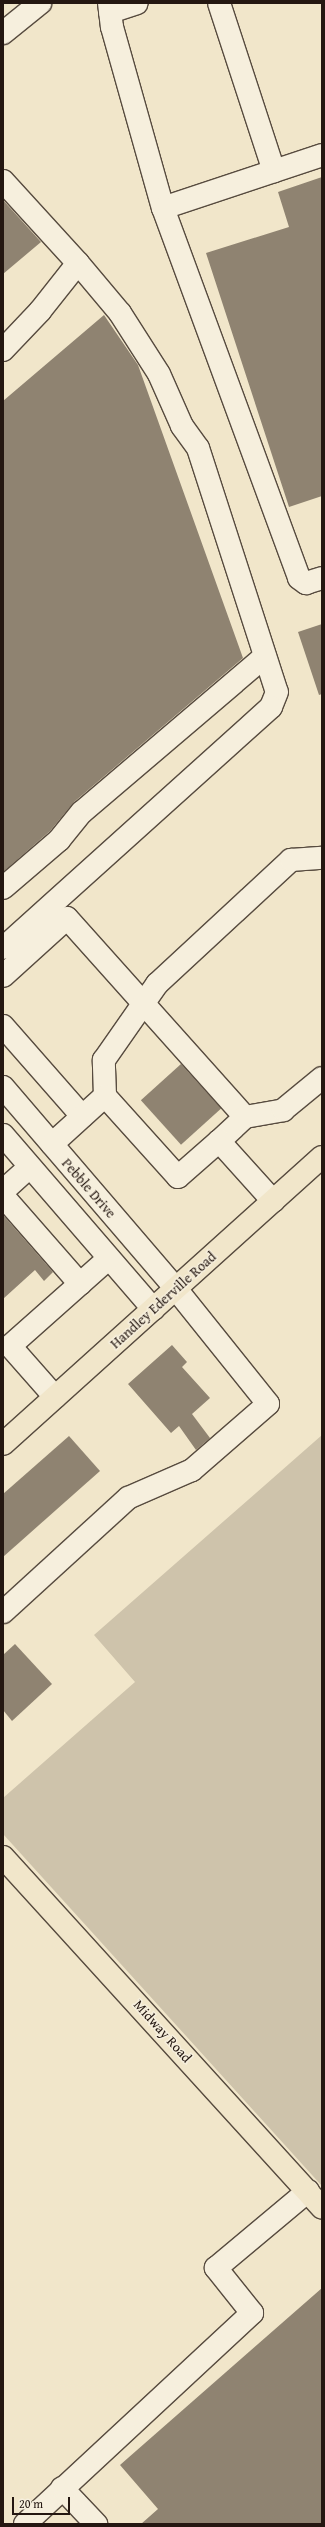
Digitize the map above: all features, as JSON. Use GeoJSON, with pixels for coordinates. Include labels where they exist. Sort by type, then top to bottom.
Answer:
{"type":"FeatureCollection","features":[{"type":"Feature","properties":{"kind":"main road","name":"Handley Ederville Road"},"geometry":{"type":"LineString","coordinates":[[3,1444],[322,1157]]}},
{"type":"Feature","properties":{"kind":"main road","name":"Midway Road"},"geometry":{"type":"LineString","coordinates":[[3,1857],[322,2207]]}},
{"type":"Feature","properties":{"kind":"street"},"geometry":{"type":"LineString","coordinates":[[3,33],[40,3]]}},
{"type":"Feature","properties":{"kind":"street"},"geometry":{"type":"LineString","coordinates":[[136,3],[110,7],[163,208],[299,578],[306,583],[322,578]]}},
{"type":"Feature","properties":{"kind":"street"},"geometry":{"type":"LineString","coordinates":[[219,3],[274,171]]}},
{"type":"Feature","properties":{"kind":"street"},"geometry":{"type":"LineString","coordinates":[[163,208],[322,155]]}},
{"type":"Feature","properties":{"kind":"street"},"geometry":{"type":"LineString","coordinates":[[3,181],[78,263],[120,313],[159,374],[182,426],[198,448],[277,692],[271,707],[3,948]]}},
{"type":"Feature","properties":{"kind":"street"},"geometry":{"type":"LineString","coordinates":[[3,350],[40,311],[78,263]]}},
{"type":"Feature","properties":{"kind":"street"},"geometry":{"type":"LineString","coordinates":[[3,888],[59,840],[82,812],[266,656]]}},
{"type":"Feature","properties":{"kind":"street"},"geometry":{"type":"LineString","coordinates":[[322,858],[291,860],[157,984],[142,1002],[104,1060],[105,1096],[178,1177],[245,1117],[283,1110],[322,1078]]}},
{"type":"Feature","properties":{"kind":"street"},"geometry":{"type":"LineString","coordinates":[[3,976],[67,918],[245,1117]]}},
{"type":"Feature","properties":{"kind":"street"},"geometry":{"type":"LineString","coordinates":[[3,1026],[82,1116]]}},
{"type":"Feature","properties":{"kind":"street","name":"Pebble Drive"},"geometry":{"type":"LineString","coordinates":[[3,1087],[176,1289],[268,1404],[192,1470],[128,1498],[3,1612]]}},
{"type":"Feature","properties":{"kind":"street"},"geometry":{"type":"LineString","coordinates":[[52,1144],[105,1096]]}},
{"type":"Feature","properties":{"kind":"street"},"geometry":{"type":"LineString","coordinates":[[27,1115],[4,1136],[153,1309]]}},
{"type":"Feature","properties":{"kind":"street"},"geometry":{"type":"LineString","coordinates":[[219,1141],[274,1201]]}},
{"type":"Feature","properties":{"kind":"street"},"geometry":{"type":"LineString","coordinates":[[3,1191],[30,1167]]}},
{"type":"Feature","properties":{"kind":"street"},"geometry":{"type":"LineString","coordinates":[[3,1196],[80,1284]]}},
{"type":"Feature","properties":{"kind":"street"},"geometry":{"type":"LineString","coordinates":[[73,1217],[96,1196]]}},
{"type":"Feature","properties":{"kind":"street"},"geometry":{"type":"LineString","coordinates":[[55,1397],[10,1346],[109,1258]]}},
{"type":"Feature","properties":{"kind":"street"},"geometry":{"type":"LineString","coordinates":[[25,2524],[62,2488],[252,2314],[216,2268],[308,2190]]}},
{"type":"Feature","properties":{"kind":"street"},"geometry":{"type":"LineString","coordinates":[[62,2488],[96,2524]]}},
{"type":"Feature","properties":{"kind":"shaded area"},"geometry":{"type":"Polygon","coordinates":[[[322,1435],[322,2186],[3,1834],[3,1798],[135,1682],[94,1635],[322,1435]]]}},
{"type":"Feature","properties":{"kind":"building"},"geometry":{"type":"Polygon","coordinates":[[[322,177],[322,496],[289,507],[206,253],[289,227],[278,192],[322,177]]]}},
{"type":"Feature","properties":{"kind":"building"},"geometry":{"type":"Polygon","coordinates":[[[3,200],[41,242],[3,274],[3,200]]]}},
{"type":"Feature","properties":{"kind":"building"},"geometry":{"type":"Polygon","coordinates":[[[104,315],[138,365],[243,658],[74,802],[50,831],[3,872],[3,401],[104,315]]]}},
{"type":"Feature","properties":{"kind":"building"},"geometry":{"type":"Polygon","coordinates":[[[322,624],[322,694],[319,695],[298,632],[322,624]]]}},
{"type":"Feature","properties":{"kind":"building"},"geometry":{"type":"Polygon","coordinates":[[[181,1064],[221,1109],[181,1145],[141,1100],[181,1064]]]}},
{"type":"Feature","properties":{"kind":"building"},"geometry":{"type":"Polygon","coordinates":[[[3,1215],[53,1272],[44,1281],[35,1270],[3,1299],[3,1215]]]}},
{"type":"Feature","properties":{"kind":"building"},"geometry":{"type":"Polygon","coordinates":[[[172,1345],[187,1362],[182,1367],[210,1398],[192,1414],[210,1438],[196,1450],[179,1426],[171,1433],[128,1384],[172,1345]]]}},
{"type":"Feature","properties":{"kind":"building"},"geometry":{"type":"Polygon","coordinates":[[[69,1436],[100,1471],[3,1557],[3,1494],[69,1436]]]}},
{"type":"Feature","properties":{"kind":"building"},"geometry":{"type":"Polygon","coordinates":[[[15,1644],[52,1684],[12,1721],[3,1710],[3,1655],[15,1644]]]}},
{"type":"Feature","properties":{"kind":"building"},"geometry":{"type":"Polygon","coordinates":[[[322,2288],[322,2524],[141,2524],[158,2509],[120,2465],[322,2288]]]}}]}
